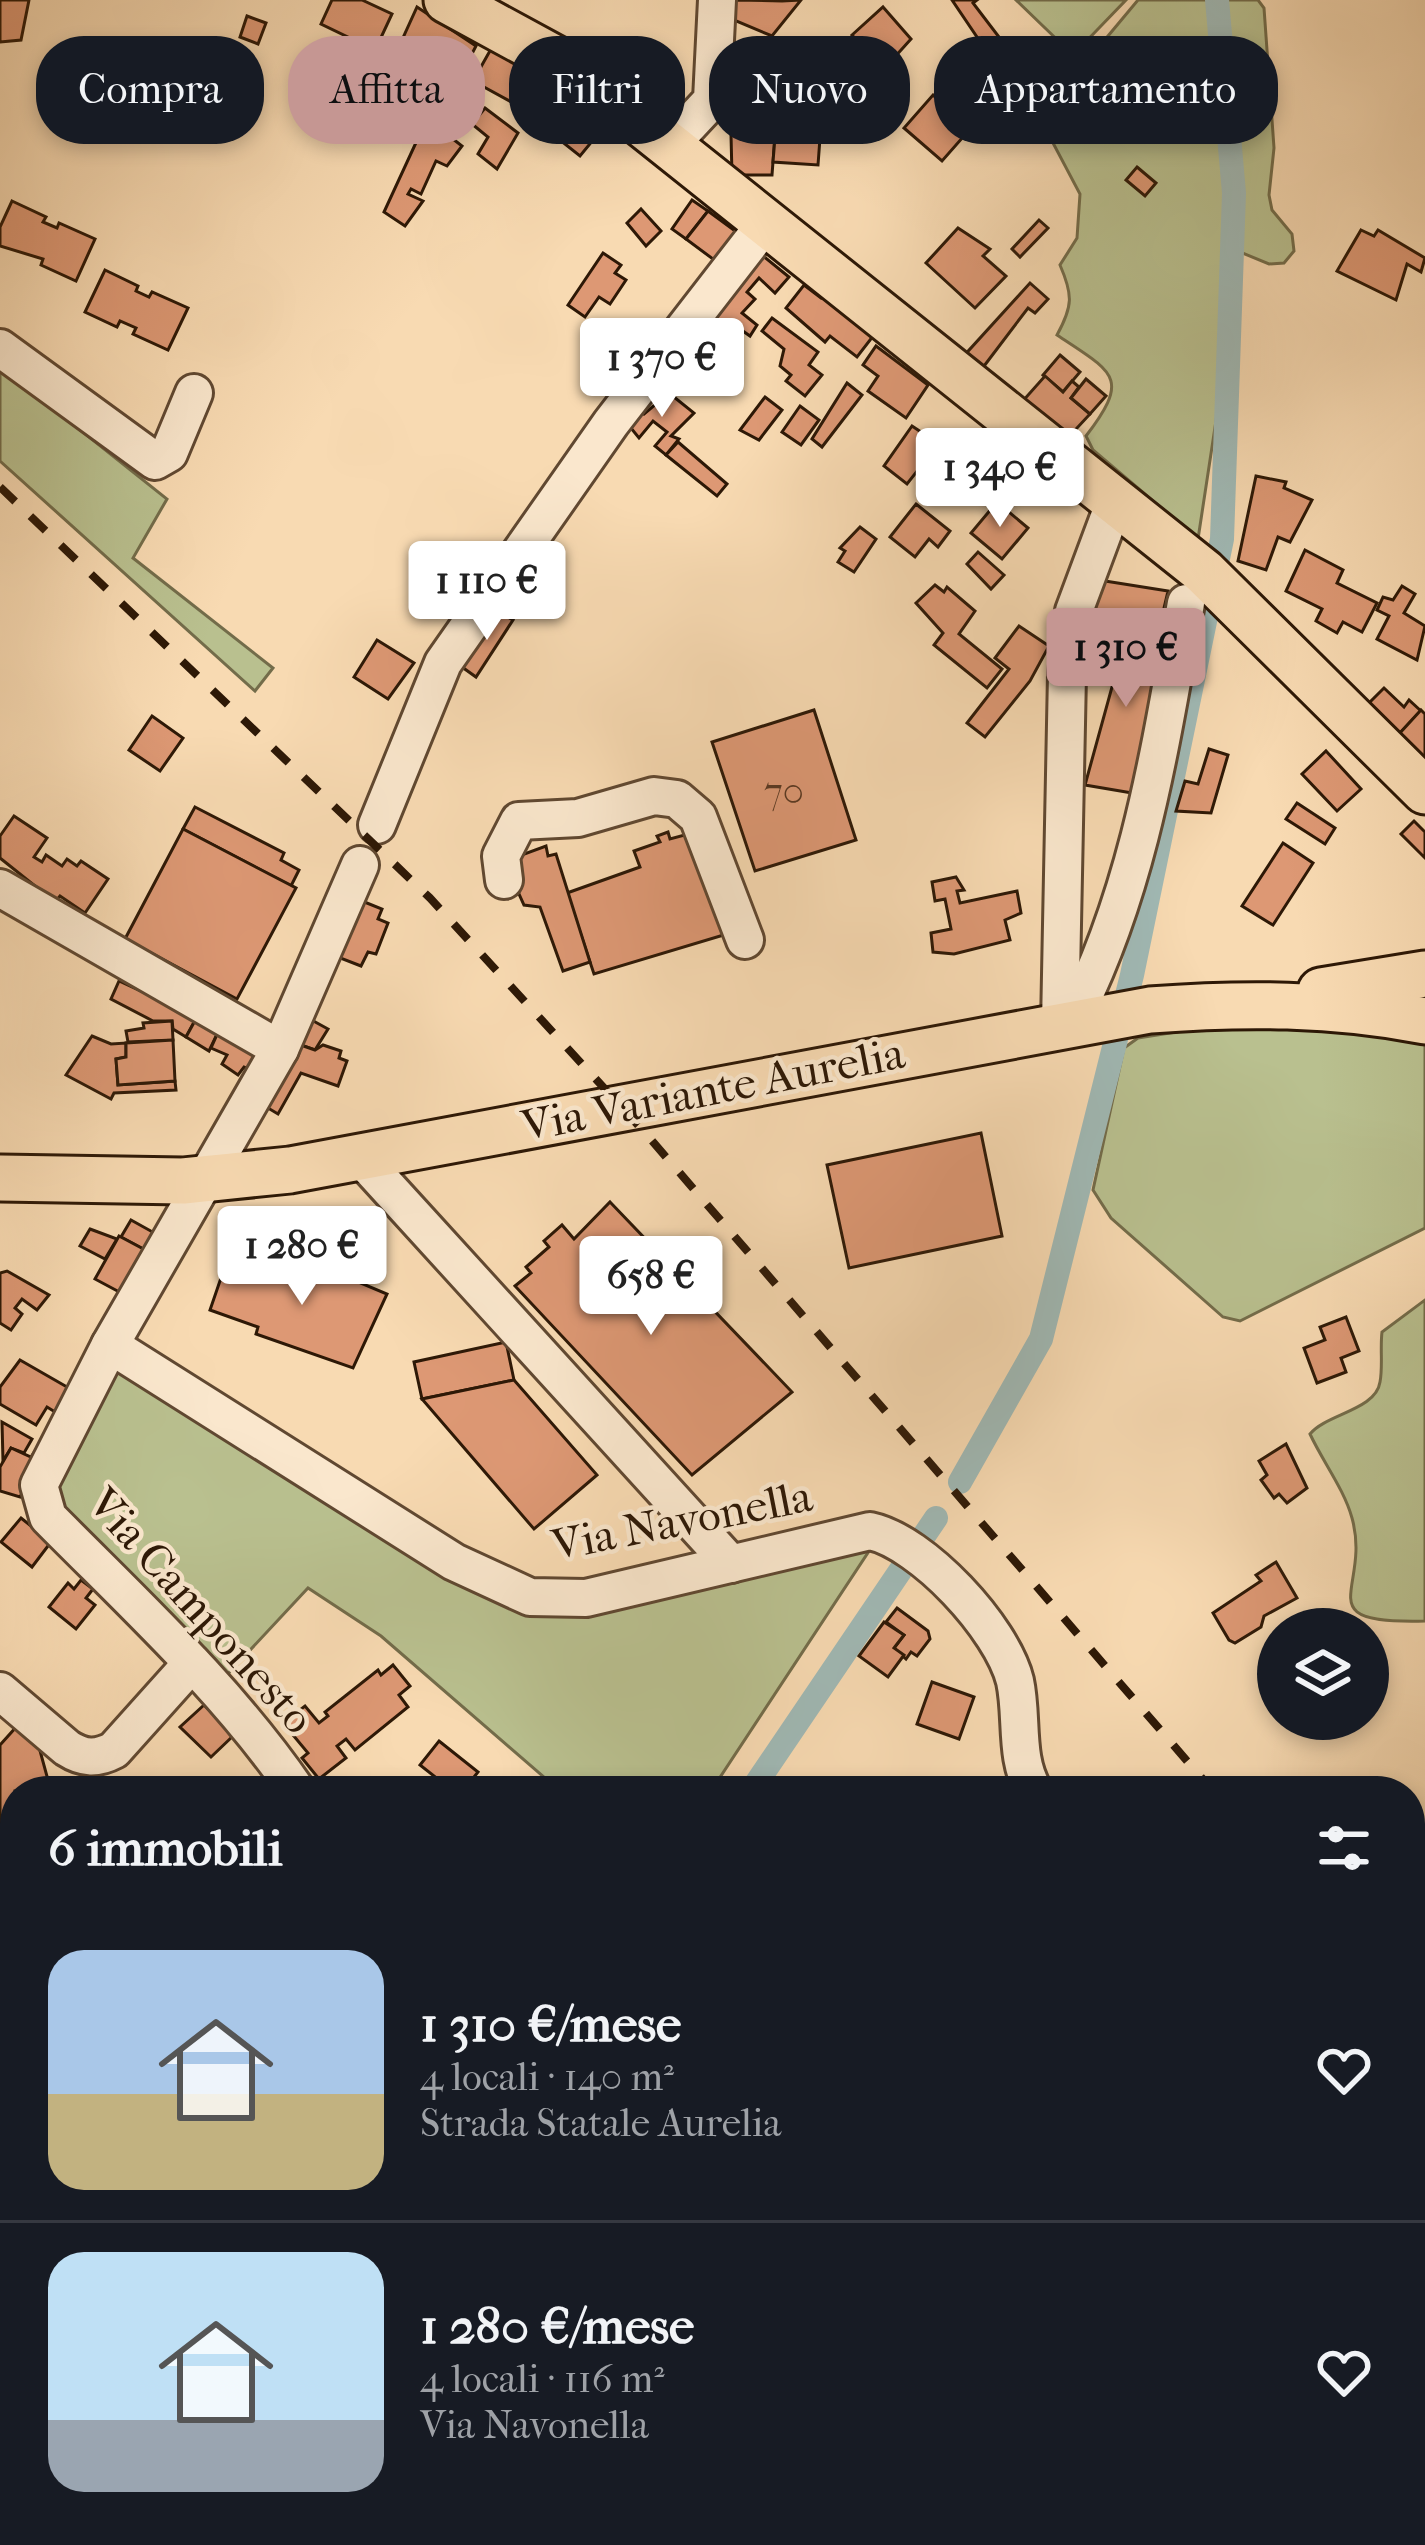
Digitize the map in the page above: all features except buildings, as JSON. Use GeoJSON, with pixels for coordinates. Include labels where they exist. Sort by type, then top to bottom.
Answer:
{"type":"FeatureCollection","features":[{"type":"Feature","properties":{"kind":"main road"},"geometry":{"type":"LineString","coordinates":[[447,0],[515,36]]}},
{"type":"Feature","properties":{"kind":"main road"},"geometry":{"type":"LineString","coordinates":[[671,144],[1114,501],[1425,791]]}},
{"type":"Feature","properties":{"kind":"main road"},"geometry":{"type":"LineString","coordinates":[[1237,1004],[1425,974]]}},
{"type":"Feature","properties":{"kind":"main road","name":"Via Variante Aurelia"},"geometry":{"type":"LineString","coordinates":[[0,1178],[210,1180],[362,1159],[1150,1010],[1237,1004],[1327,1007],[1425,1021]]}},
{"type":"Feature","properties":{"kind":"street"},"geometry":{"type":"LineString","coordinates":[[685,128],[712,100],[717,0]]}},
{"type":"Feature","properties":{"kind":"street"},"geometry":{"type":"LineString","coordinates":[[377,825],[442,663],[611,423],[765,224]]}},
{"type":"Feature","properties":{"kind":"street"},"geometry":{"type":"LineString","coordinates":[[0,348],[154,461],[169,453],[194,393]]}},
{"type":"Feature","properties":{"kind":"street"},"geometry":{"type":"LineString","coordinates":[[1075,1023],[1067,674],[1074,610],[1114,501]]}},
{"type":"Feature","properties":{"kind":"street"},"geometry":{"type":"LineString","coordinates":[[1075,1023],[1127,892],[1204,588]]}},
{"type":"Feature","properties":{"kind":"street"},"geometry":{"type":"LineString","coordinates":[[505,880],[501,856],[519,821],[578,818],[654,796],[676,800],[698,817],[745,940]]}},
{"type":"Feature","properties":{"kind":"street","name":"Via Camponesto"},"geometry":{"type":"LineString","coordinates":[[286,1776],[192,1663],[40,1504],[39,1485],[110,1345],[181,1218],[210,1180],[280,1049],[359,865]]}},
{"type":"Feature","properties":{"kind":"street"},"geometry":{"type":"LineString","coordinates":[[0,888],[93,946],[280,1049]]}},
{"type":"Feature","properties":{"kind":"street"},"geometry":{"type":"LineString","coordinates":[[362,1159],[730,1564]]}},
{"type":"Feature","properties":{"kind":"street","name":"Via Navonella"},"geometry":{"type":"LineString","coordinates":[[110,1345],[454,1562],[530,1598],[586,1598],[870,1531],[894,1536],[988,1626],[1004,1653],[1015,1681],[1022,1754],[1029,1776]]}},
{"type":"Feature","properties":{"kind":"street"},"geometry":{"type":"LineString","coordinates":[[0,1691],[78,1755],[103,1756],[114,1750],[192,1663]]}},
{"type":"Feature","properties":{"kind":"green space"},"geometry":{"type":"Polygon","coordinates":[[[1016,0],[1126,0],[1091,36],[1053,36],[1016,0]]]}},
{"type":"Feature","properties":{"kind":"green space"},"geometry":{"type":"Polygon","coordinates":[[[1138,0],[1258,0],[1264,8],[1266,36],[1108,36],[1138,0]]]}},
{"type":"Feature","properties":{"kind":"green space"},"geometry":{"type":"Polygon","coordinates":[[[1054,144],[1274,144],[1269,195],[1272,210],[1292,234],[1294,251],[1284,263],[1269,264],[1228,247],[1219,401],[1198,539],[1093,450],[1086,436],[1112,388],[1103,368],[1057,335],[1069,300],[1060,265],[1077,238],[1080,194],[1054,144]]]}},
{"type":"Feature","properties":{"kind":"green space"},"geometry":{"type":"Polygon","coordinates":[[[0,366],[167,499],[133,558],[273,668],[255,691],[0,461],[0,366]]]}},
{"type":"Feature","properties":{"kind":"green space"},"geometry":{"type":"Polygon","coordinates":[[[1208,1027],[1362,1032],[1425,1043],[1425,1228],[1240,1321],[1223,1317],[1111,1218],[1093,1190],[1124,1048],[1138,1038],[1208,1027]]]}},
{"type":"Feature","properties":{"kind":"green space"},"geometry":{"type":"Polygon","coordinates":[[[1425,1300],[1425,1621],[1389,1620],[1389,1608],[1354,1608],[1352,1518],[1310,1434],[1376,1391],[1382,1332],[1425,1300]]]}},
{"type":"Feature","properties":{"kind":"green space"},"geometry":{"type":"Polygon","coordinates":[[[122,1367],[526,1611],[871,1548],[721,1776],[543,1776],[381,1636],[308,1588],[224,1678],[54,1505],[56,1475],[107,1374],[122,1367]]]}},
{"type":"Feature","properties":{"kind":"waterway"},"geometry":{"type":"LineString","coordinates":[[960,1482],[1041,1339],[1132,975],[1222,539],[1234,193],[1217,0]]}},
{"type":"Feature","properties":{"kind":"waterway"},"geometry":{"type":"LineString","coordinates":[[761,1776],[936,1518]]}},
{"type":"Feature","properties":{"kind":"railway"},"geometry":{"type":"LineString","coordinates":[[0,487],[430,898],[647,1135],[1200,1776]]}}]}
